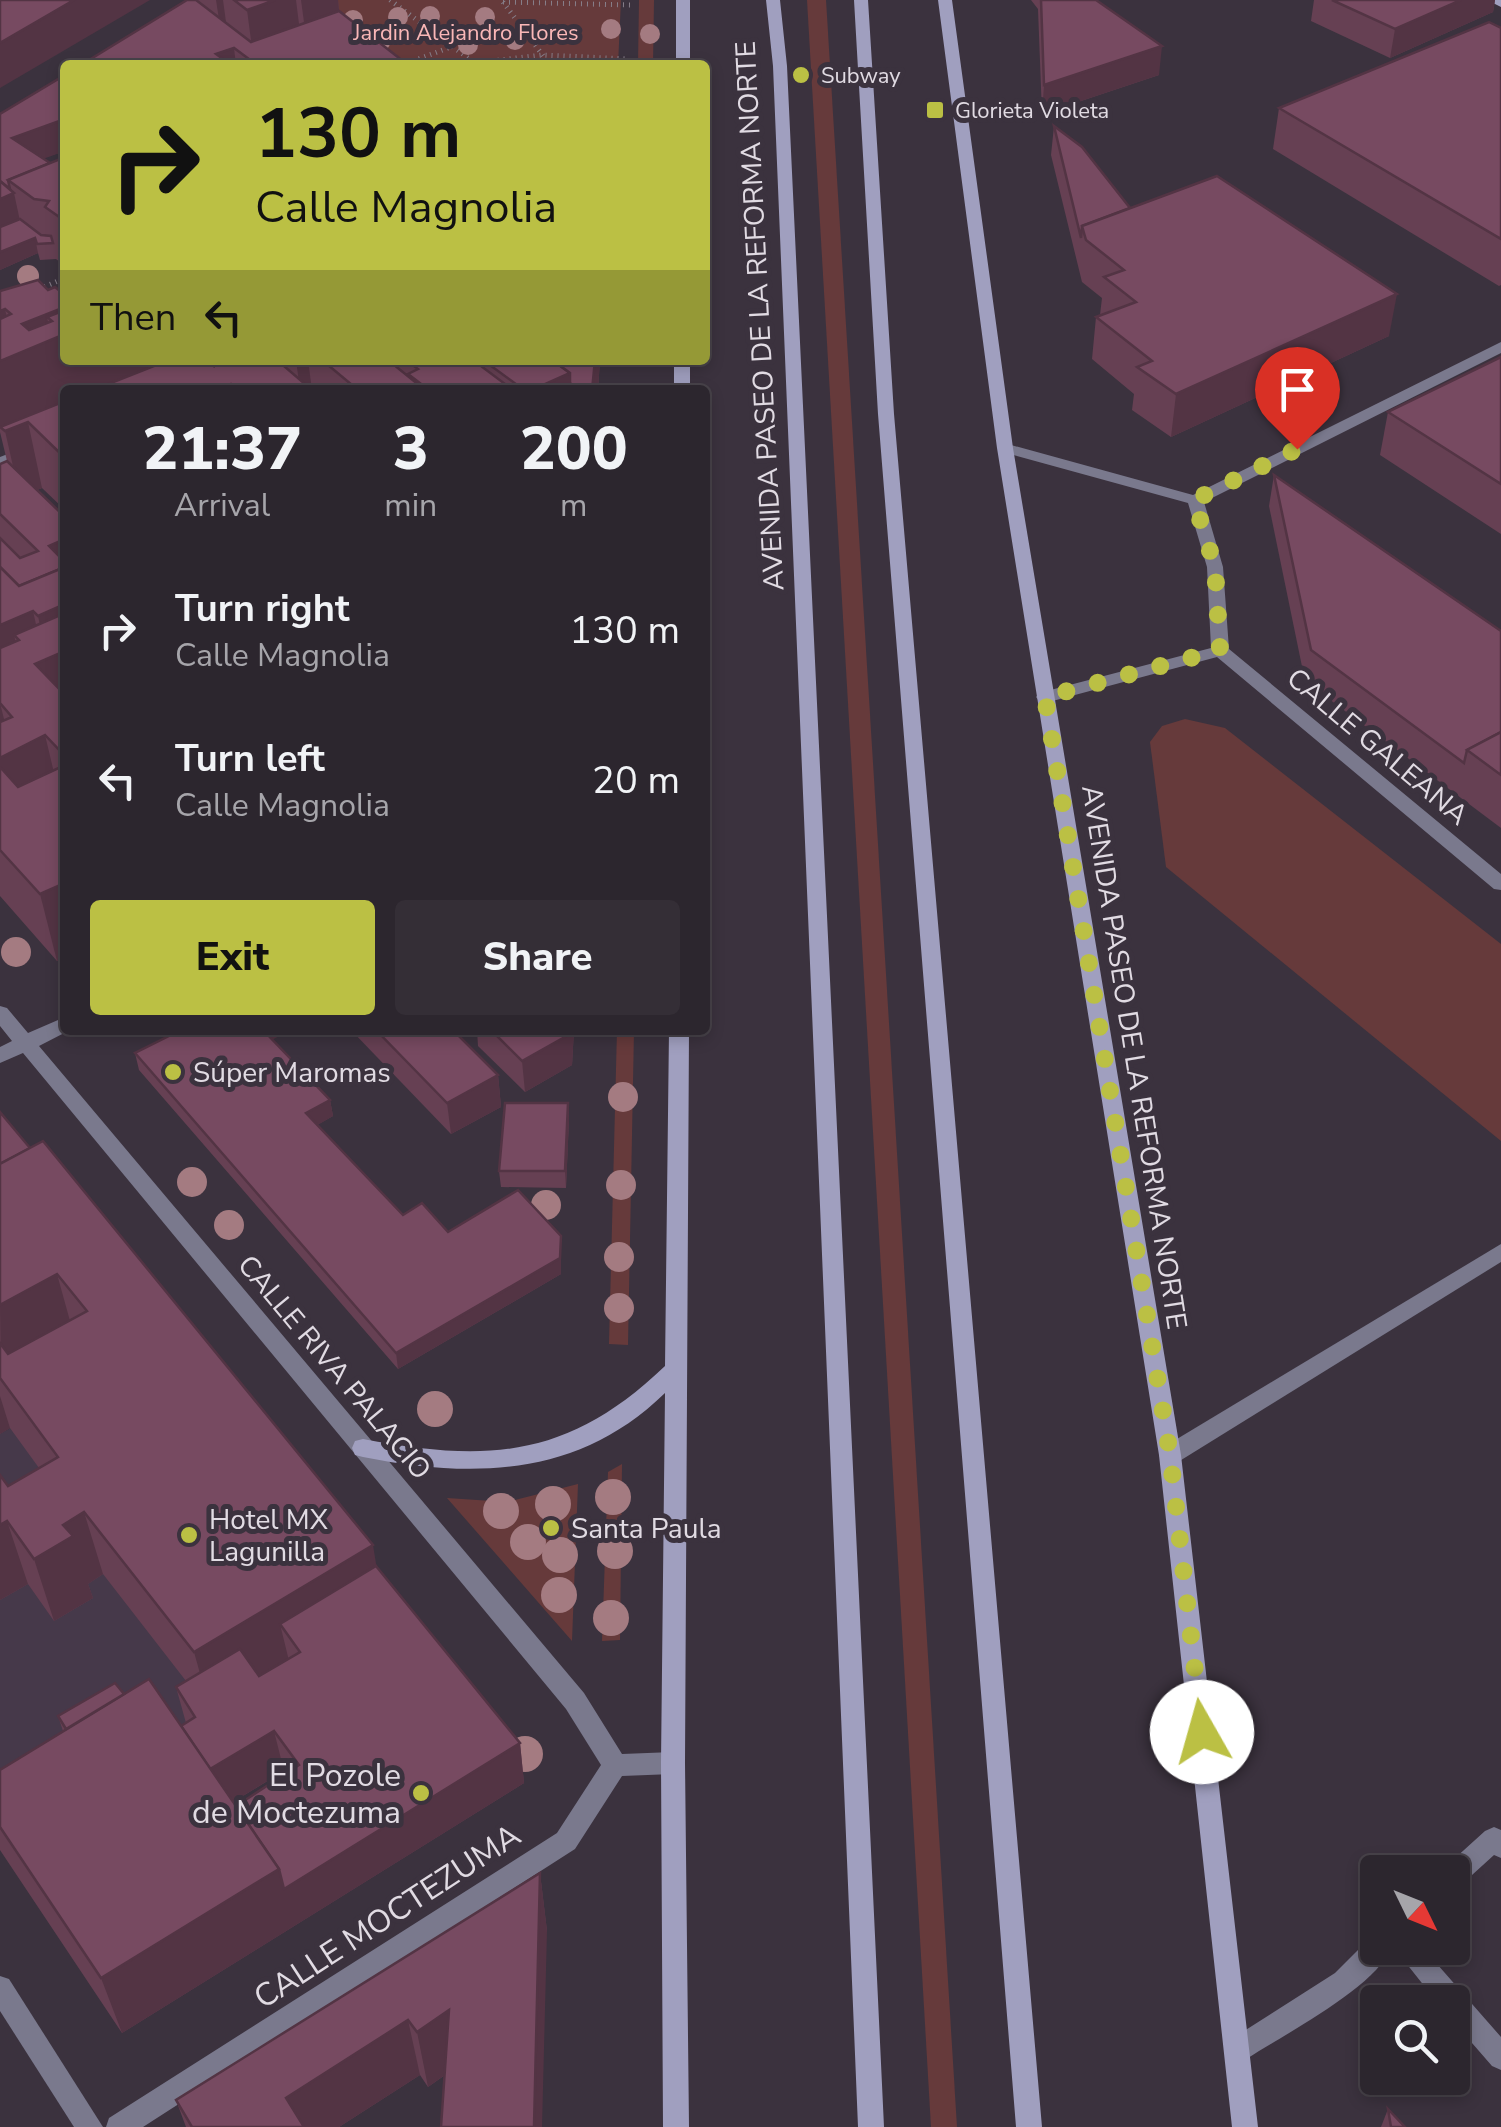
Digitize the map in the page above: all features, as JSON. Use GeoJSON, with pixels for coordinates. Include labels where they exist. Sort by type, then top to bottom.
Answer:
{"type":"FeatureCollection","features":[{"type":"Feature","properties":{"kind":"main road"},"geometry":{"type":"LineString","coordinates":[[683,0],[683,60]]}},
{"type":"Feature","properties":{"kind":"main road","name":"AVENIDA PASEO DE LA REFORMA NORTE"},"geometry":{"type":"LineString","coordinates":[[773,0],[780,66],[871,2127]]}},
{"type":"Feature","properties":{"kind":"main road"},"geometry":{"type":"LineString","coordinates":[[860,0],[886,414],[1029,2127]]}},
{"type":"Feature","properties":{"kind":"main road","name":"AVENIDA PASEO DE LA REFORMA NORTE"},"geometry":{"type":"LineString","coordinates":[[944,0],[1004,448],[1170,1454],[1245,2127]]}},
{"type":"Feature","properties":{"kind":"main road"},"geometry":{"type":"LineString","coordinates":[[1494,0],[1501,4]]}},
{"type":"Feature","properties":{"kind":"main road"},"geometry":{"type":"LineString","coordinates":[[676,2127],[678,1035]]}},
{"type":"Feature","properties":{"kind":"main road"},"geometry":{"type":"LineString","coordinates":[[364,1448],[438,1463],[493,1462],[539,1455],[591,1436],[648,1400],[678,1368]]}},
{"type":"Feature","properties":{"kind":"street"},"geometry":{"type":"LineString","coordinates":[[1004,448],[1194,500],[1501,347]]}},
{"type":"Feature","properties":{"kind":"street"},"geometry":{"type":"LineString","coordinates":[[0,463],[60,439]]}},
{"type":"Feature","properties":{"kind":"street"},"geometry":{"type":"LineString","coordinates":[[1045,697],[1220,650],[1215,567],[1194,500]]}},
{"type":"Feature","properties":{"kind":"street","name":"CALLE GALEANA"},"geometry":{"type":"LineString","coordinates":[[1220,650],[1501,884]]}},
{"type":"Feature","properties":{"kind":"street","name":"CALLE RIVA PALACIO"},"geometry":{"type":"LineString","coordinates":[[0,1013],[576,1701],[615,1766]]}},
{"type":"Feature","properties":{"kind":"street"},"geometry":{"type":"LineString","coordinates":[[0,1056],[60,1026]]}},
{"type":"Feature","properties":{"kind":"street"},"geometry":{"type":"LineString","coordinates":[[1170,1454],[1501,1252]]}},
{"type":"Feature","properties":{"kind":"street"},"geometry":{"type":"LineString","coordinates":[[615,1766],[674,1763]]}},
{"type":"Feature","properties":{"kind":"street","name":"CALLE MOCTEZUMA"},"geometry":{"type":"LineString","coordinates":[[119,2127],[566,1841],[615,1766]]}},
{"type":"Feature","properties":{"kind":"street"},"geometry":{"type":"LineString","coordinates":[[1470,1861],[1494,1839],[1501,1846]]}},
{"type":"Feature","properties":{"kind":"street"},"geometry":{"type":"LineString","coordinates":[[1239,2048],[1344,1982],[1361,1965]]}},
{"type":"Feature","properties":{"kind":"street"},"geometry":{"type":"LineString","coordinates":[[1422,1965],[1501,2056]]}},
{"type":"Feature","properties":{"kind":"street"},"geometry":{"type":"LineString","coordinates":[[0,1988],[90,2127]]}},
{"type":"Feature","properties":{"kind":"path"},"geometry":{"type":"LineString","coordinates":[[390,0],[470,60]]}},
{"type":"Feature","properties":{"kind":"path"},"geometry":{"type":"LineString","coordinates":[[503,1],[631,5]]}},
{"type":"Feature","properties":{"kind":"path"},"geometry":{"type":"LineString","coordinates":[[503,1],[546,60]]}},
{"type":"Feature","properties":{"kind":"path"},"geometry":{"type":"LineString","coordinates":[[416,60],[452,47]]}},
{"type":"Feature","properties":{"kind":"path"},"geometry":{"type":"LineString","coordinates":[[505,60],[542,55],[628,59]]}},
{"type":"Feature","properties":{"kind":"path"},"geometry":{"type":"LineString","coordinates":[[32,292],[60,280]]}},
{"type":"Feature","properties":{"kind":"shaded area","name":"Hotel MX Lagunilla"},"geometry":{"type":"Polygon","coordinates":[[[168,1340],[383,1607],[0,1843],[0,1434],[168,1340]]]}},
{"type":"Feature","properties":{"kind":"green space","name":"Jardin Alejandro Flores"},"geometry":{"type":"Polygon","coordinates":[[[311,0],[621,0],[618,60],[387,60],[311,0]]]}},
{"type":"Feature","properties":{"kind":"green space"},"geometry":{"type":"Polygon","coordinates":[[[639,0],[654,0],[653,60],[638,60],[639,0]]]}},
{"type":"Feature","properties":{"kind":"green space"},"geometry":{"type":"Polygon","coordinates":[[[807,0],[826,0],[957,2127],[931,2127],[807,0]]]}},
{"type":"Feature","properties":{"kind":"green space"},"geometry":{"type":"Polygon","coordinates":[[[1185,719],[1225,728],[1501,944],[1501,1141],[1166,867],[1150,742],[1162,726],[1185,719]]]}},
{"type":"Feature","properties":{"kind":"green space"},"geometry":{"type":"Polygon","coordinates":[[[617,1035],[634,1035],[628,1345],[609,1344],[617,1035]]]}},
{"type":"Feature","properties":{"kind":"green space"},"geometry":{"type":"Polygon","coordinates":[[[622,1464],[620,1640],[602,1641],[608,1472],[622,1464]]]}},
{"type":"Feature","properties":{"kind":"green space"},"geometry":{"type":"Polygon","coordinates":[[[578,1484],[572,1641],[447,1498],[507,1502],[578,1484]]]}},
{"type":"Feature","properties":{"kind":"building"},"geometry":{"type":"Polygon","coordinates":[[[0,0],[74,0],[0,43],[0,0]]]}},
{"type":"Feature","properties":{"kind":"building"},"geometry":{"type":"Polygon","coordinates":[[[187,0],[196,0],[251,42],[339,11],[402,60],[250,60],[234,48],[216,54],[224,60],[89,60],[187,0]]]}},
{"type":"Feature","properties":{"kind":"building"},"geometry":{"type":"Polygon","coordinates":[[[234,0],[275,0],[247,10],[234,0]]]}},
{"type":"Feature","properties":{"kind":"building"},"geometry":{"type":"Polygon","coordinates":[[[1041,0],[1096,0],[1162,46],[1044,85],[1041,0]]]}},
{"type":"Feature","properties":{"kind":"building"},"geometry":{"type":"Polygon","coordinates":[[[1332,0],[1461,0],[1395,29],[1332,0]]]}},
{"type":"Feature","properties":{"kind":"building"},"geometry":{"type":"Polygon","coordinates":[[[1489,22],[1501,28],[1501,239],[1279,108],[1489,22]]]}},
{"type":"Feature","properties":{"kind":"building"},"geometry":{"type":"Polygon","coordinates":[[[60,78],[60,121],[12,138],[50,163],[8,180],[10,189],[0,181],[0,114],[60,78]]]}},
{"type":"Feature","properties":{"kind":"building"},"geometry":{"type":"Polygon","coordinates":[[[1054,126],[1082,147],[1130,208],[1082,226],[1081,238],[1054,126]]]}},
{"type":"Feature","properties":{"kind":"building"},"geometry":{"type":"Polygon","coordinates":[[[60,159],[60,218],[45,207],[49,201],[34,199],[8,180],[60,159]]]}},
{"type":"Feature","properties":{"kind":"building"},"geometry":{"type":"Polygon","coordinates":[[[1217,176],[1397,294],[1176,394],[1137,367],[1152,361],[1096,317],[1136,302],[1104,277],[1124,270],[1086,240],[1082,226],[1217,176]]]}},
{"type":"Feature","properties":{"kind":"building"},"geometry":{"type":"Polygon","coordinates":[[[0,181],[14,193],[0,199],[0,181]]]}},
{"type":"Feature","properties":{"kind":"building"},"geometry":{"type":"Polygon","coordinates":[[[20,219],[41,235],[51,236],[53,243],[37,244],[35,238],[0,252],[0,227],[20,219]]]}},
{"type":"Feature","properties":{"kind":"building"},"geometry":{"type":"Polygon","coordinates":[[[38,280],[48,290],[55,287],[60,291],[60,309],[22,324],[29,330],[52,321],[47,317],[60,312],[60,336],[0,361],[0,319],[11,314],[5,309],[0,311],[0,291],[38,280]]]}},
{"type":"Feature","properties":{"kind":"building"},"geometry":{"type":"Polygon","coordinates":[[[1501,357],[1501,484],[1388,412],[1501,357]]]}},
{"type":"Feature","properties":{"kind":"building"},"geometry":{"type":"Polygon","coordinates":[[[156,365],[283,365],[306,385],[231,384],[106,385],[156,365]]]}},
{"type":"Feature","properties":{"kind":"building"},"geometry":{"type":"Polygon","coordinates":[[[328,365],[394,365],[419,385],[352,385],[328,365]]]}},
{"type":"Feature","properties":{"kind":"building"},"geometry":{"type":"Polygon","coordinates":[[[413,365],[480,365],[506,385],[422,385],[408,374],[418,369],[413,365]]]}},
{"type":"Feature","properties":{"kind":"building"},"geometry":{"type":"Polygon","coordinates":[[[490,365],[559,365],[570,373],[543,385],[517,385],[490,365]]]}},
{"type":"Feature","properties":{"kind":"building"},"geometry":{"type":"Polygon","coordinates":[[[559,365],[594,365],[592,385],[573,385],[570,373],[559,365]]]}},
{"type":"Feature","properties":{"kind":"building"},"geometry":{"type":"Polygon","coordinates":[[[60,403],[60,453],[28,422],[5,431],[0,427],[60,403]]]}},
{"type":"Feature","properties":{"kind":"building"},"geometry":{"type":"Polygon","coordinates":[[[7,461],[60,512],[60,541],[49,546],[60,557],[60,569],[19,586],[0,567],[0,538],[20,558],[38,551],[0,514],[0,464],[7,461]]]}},
{"type":"Feature","properties":{"kind":"building"},"geometry":{"type":"Polygon","coordinates":[[[1274,475],[1501,631],[1501,732],[1467,750],[1464,763],[1311,650],[1274,475]]]}},
{"type":"Feature","properties":{"kind":"building"},"geometry":{"type":"Polygon","coordinates":[[[0,567],[19,586],[60,569],[60,606],[38,616],[33,611],[0,625],[0,567]]]}},
{"type":"Feature","properties":{"kind":"building"},"geometry":{"type":"Polygon","coordinates":[[[60,615],[60,653],[35,664],[60,690],[60,751],[45,735],[0,758],[0,722],[12,717],[0,703],[0,648],[19,640],[14,635],[60,615]]]}},
{"type":"Feature","properties":{"kind":"building"},"geometry":{"type":"Polygon","coordinates":[[[1501,732],[1501,775],[1467,750],[1501,732]]]}},
{"type":"Feature","properties":{"kind":"building"},"geometry":{"type":"Polygon","coordinates":[[[0,767],[18,787],[60,767],[60,885],[40,894],[0,850],[0,767]]]}},
{"type":"Feature","properties":{"kind":"building"},"geometry":{"type":"Polygon","coordinates":[[[171,1035],[268,1035],[330,1100],[306,1113],[403,1215],[422,1203],[448,1232],[518,1190],[561,1236],[560,1258],[396,1353],[135,1053],[171,1035]]]}},
{"type":"Feature","properties":{"kind":"building"},"geometry":{"type":"Polygon","coordinates":[[[381,1035],[458,1035],[498,1075],[447,1103],[381,1035]]]}},
{"type":"Feature","properties":{"kind":"building"},"geometry":{"type":"Polygon","coordinates":[[[496,1035],[568,1035],[522,1061],[496,1035]]]}},
{"type":"Feature","properties":{"kind":"building"},"geometry":{"type":"Polygon","coordinates":[[[505,1103],[568,1103],[565,1171],[499,1171],[505,1103]]]}},
{"type":"Feature","properties":{"kind":"building"},"geometry":{"type":"Polygon","coordinates":[[[0,1112],[30,1148],[0,1164],[0,1112]]]}},
{"type":"Feature","properties":{"kind":"building"},"geometry":{"type":"Polygon","coordinates":[[[43,1141],[373,1545],[194,1652],[84,1512],[63,1525],[73,1536],[34,1559],[7,1521],[0,1525],[0,1475],[8,1486],[58,1457],[0,1378],[0,1343],[8,1354],[87,1311],[57,1274],[0,1305],[0,1164],[43,1141]]]}},
{"type":"Feature","properties":{"kind":"building"},"geometry":{"type":"Polygon","coordinates":[[[376,1566],[520,1743],[284,1889],[279,1869],[236,1806],[299,1765],[274,1731],[210,1769],[181,1726],[195,1717],[176,1687],[240,1649],[259,1676],[300,1652],[280,1624],[376,1566]]]}},
{"type":"Feature","properties":{"kind":"building"},"geometry":{"type":"Polygon","coordinates":[[[149,1679],[279,1869],[101,1978],[0,1827],[0,1770],[149,1679]]]}},
{"type":"Feature","properties":{"kind":"building"},"geometry":{"type":"Polygon","coordinates":[[[115,1683],[124,1694],[66,1729],[58,1716],[115,1683]]]}},
{"type":"Feature","properties":{"kind":"building"},"geometry":{"type":"Polygon","coordinates":[[[540,1873],[534,2127],[441,2127],[449,2010],[417,2032],[408,2020],[286,2098],[304,2127],[192,2127],[176,2100],[540,1873]]]}},
{"type":"Feature","properties":{"kind":"building"},"geometry":{"type":"Polygon","coordinates":[[[1388,2109],[1405,2127],[1391,2127],[1388,2109]]]}},
{"type":"Feature","properties":{"kind":"place","name":"Subway"},"geometry":{"type":"Point","coordinates":[801,75]}},
{"type":"Feature","properties":{"kind":"place","name":"Glorieta Violeta"},"geometry":{"type":"Point","coordinates":[935,110]}},
{"type":"Feature","properties":{"kind":"place","name":"Súper Maromas"},"geometry":{"type":"Point","coordinates":[173,1072]}},
{"type":"Feature","properties":{"kind":"place","name":"Santa Paula"},"geometry":{"type":"Point","coordinates":[551,1528]}},
{"type":"Feature","properties":{"kind":"place","name":"Hotel MX Lagunilla"},"geometry":{"type":"Point","coordinates":[189,1535]}},
{"type":"Feature","properties":{"kind":"place","name":"El Pozole de Moctezuma"},"geometry":{"type":"Point","coordinates":[421,1793]}},
{"type":"Feature","properties":{"kind":"route"},"geometry":{"type":"LineString","coordinates":[[1202,1732],[1170,1454],[1045,697],[1220,650],[1215,567],[1194,500],[1297,449]]}}]}
